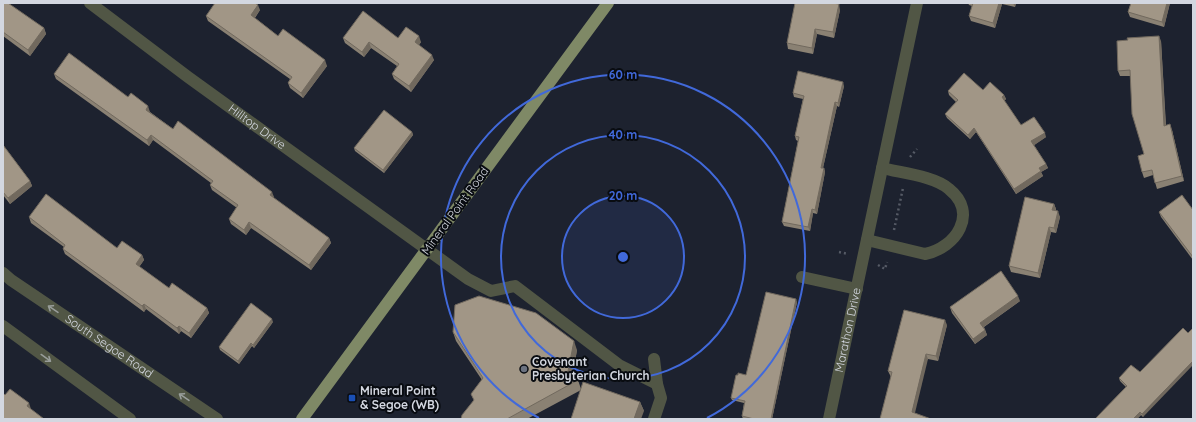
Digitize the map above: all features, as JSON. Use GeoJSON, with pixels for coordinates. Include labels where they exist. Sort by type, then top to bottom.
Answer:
{"type":"FeatureCollection","features":[{"type":"Feature","properties":{"kind":"main road","name":"Mineral Point Road"},"geometry":{"type":"LineString","coordinates":[[302,419],[608,3]]}},
{"type":"Feature","properties":{"kind":"street","name":"Hilltop Drive"},"geometry":{"type":"LineString","coordinates":[[90,3],[188,77],[468,279],[491,291],[515,286],[620,365],[657,384]]}},
{"type":"Feature","properties":{"kind":"street","name":"Marathon Drive"},"geometry":{"type":"LineString","coordinates":[[829,419],[917,3]]}},
{"type":"Feature","properties":{"kind":"street"},"geometry":{"type":"LineString","coordinates":[[867,240],[925,254],[933,252],[950,243],[960,229],[962,223],[962,207],[956,196],[949,189],[918,176],[882,168]]}},
{"type":"Feature","properties":{"kind":"street","name":"South Segoe Road"},"geometry":{"type":"LineString","coordinates":[[3,273],[11,280],[217,419]]}},
{"type":"Feature","properties":{"kind":"street"},"geometry":{"type":"LineString","coordinates":[[802,276],[857,289]]}},
{"type":"Feature","properties":{"kind":"street"},"geometry":{"type":"LineString","coordinates":[[3,326],[130,419]]}},
{"type":"Feature","properties":{"kind":"street"},"geometry":{"type":"LineString","coordinates":[[654,359],[657,384],[661,398],[654,419]]}},
{"type":"Feature","properties":{"kind":"path"},"geometry":{"type":"LineString","coordinates":[[908,162],[910,157],[917,149]]}},
{"type":"Feature","properties":{"kind":"path"},"geometry":{"type":"LineString","coordinates":[[893,234],[903,185]]}},
{"type":"Feature","properties":{"kind":"path"},"geometry":{"type":"LineString","coordinates":[[839,252],[851,254]]}},
{"type":"Feature","properties":{"kind":"path"},"geometry":{"type":"LineString","coordinates":[[885,269],[888,258]]}},
{"type":"Feature","properties":{"kind":"building"},"geometry":{"type":"Polygon","coordinates":[[[3,3],[8,3],[44,28],[28,50],[3,32],[3,3]]]}},
{"type":"Feature","properties":{"kind":"building"},"geometry":{"type":"Polygon","coordinates":[[[215,3],[255,3],[258,5],[251,15],[278,36],[283,29],[325,60],[301,93],[288,83],[292,77],[206,16],[215,3]]]}},
{"type":"Feature","properties":{"kind":"building"},"geometry":{"type":"Polygon","coordinates":[[[795,3],[839,4],[833,32],[815,29],[812,48],[787,43],[795,3]]]}},
{"type":"Feature","properties":{"kind":"building"},"geometry":{"type":"Polygon","coordinates":[[[973,3],[999,3],[993,23],[969,16],[973,3]]]}},
{"type":"Feature","properties":{"kind":"building"},"geometry":{"type":"Polygon","coordinates":[[[1131,3],[1167,3],[1162,22],[1128,12],[1131,3]]]}},
{"type":"Feature","properties":{"kind":"building"},"geometry":{"type":"Polygon","coordinates":[[[363,11],[398,38],[406,27],[419,36],[415,42],[432,55],[409,86],[392,74],[399,64],[369,42],[362,52],[343,38],[363,11]]]}},
{"type":"Feature","properties":{"kind":"building"},"geometry":{"type":"Polygon","coordinates":[[[1159,36],[1164,126],[1170,124],[1182,176],[1155,183],[1152,170],[1142,172],[1138,156],[1144,154],[1132,114],[1130,70],[1118,71],[1117,41],[1128,40],[1127,38],[1159,36]]]}},
{"type":"Feature","properties":{"kind":"building"},"geometry":{"type":"Polygon","coordinates":[[[69,53],[128,97],[131,93],[148,106],[146,110],[173,129],[178,121],[272,192],[270,195],[329,238],[309,265],[249,222],[244,230],[229,219],[238,205],[210,185],[213,181],[151,135],[147,140],[54,74],[69,53]]]}},
{"type":"Feature","properties":{"kind":"building"},"geometry":{"type":"Polygon","coordinates":[[[798,71],[843,82],[838,103],[835,102],[821,168],[824,168],[815,210],[812,209],[808,227],[782,222],[799,137],[795,136],[804,96],[793,93],[798,71]]]}},
{"type":"Feature","properties":{"kind":"building"},"geometry":{"type":"Polygon","coordinates":[[[964,73],[983,90],[990,82],[1004,95],[1002,97],[1021,125],[1034,117],[1045,133],[1031,141],[1046,164],[1039,168],[1041,171],[1014,189],[974,128],[968,135],[945,114],[958,100],[948,91],[964,73]]]}},
{"type":"Feature","properties":{"kind":"building"},"geometry":{"type":"Polygon","coordinates":[[[384,110],[412,132],[383,170],[354,148],[384,110]]]}},
{"type":"Feature","properties":{"kind":"building"},"geometry":{"type":"Polygon","coordinates":[[[3,145],[30,181],[8,198],[3,192],[3,145]]]}},
{"type":"Feature","properties":{"kind":"building"},"geometry":{"type":"Polygon","coordinates":[[[46,194],[117,248],[122,241],[142,255],[136,264],[169,288],[172,283],[207,308],[189,333],[179,326],[177,328],[144,304],[142,306],[63,249],[65,245],[29,217],[46,194]]]}},
{"type":"Feature","properties":{"kind":"building"},"geometry":{"type":"Polygon","coordinates":[[[1182,195],[1193,210],[1193,257],[1159,212],[1182,195]]]}},
{"type":"Feature","properties":{"kind":"building"},"geometry":{"type":"Polygon","coordinates":[[[1025,197],[1054,204],[1052,210],[1058,211],[1054,228],[1049,227],[1038,273],[1009,266],[1025,197]]]}},
{"type":"Feature","properties":{"kind":"building"},"geometry":{"type":"Polygon","coordinates":[[[1001,271],[1018,296],[980,323],[985,330],[973,339],[950,307],[1001,271]]]}},
{"type":"Feature","properties":{"kind":"building"},"geometry":{"type":"Polygon","coordinates":[[[766,292],[796,299],[771,419],[754,419],[742,416],[745,401],[731,398],[736,375],[738,375],[738,373],[746,375],[766,292]]]}},
{"type":"Feature","properties":{"kind":"building","name":"Covenant Presbyterian Church"},"geometry":{"type":"Polygon","coordinates":[[[479,296],[536,313],[574,341],[567,376],[578,380],[507,419],[461,419],[462,415],[474,400],[471,394],[483,378],[453,332],[455,305],[479,296]]]}},
{"type":"Feature","properties":{"kind":"building"},"geometry":{"type":"Polygon","coordinates":[[[251,303],[272,319],[253,345],[251,343],[238,361],[219,347],[251,303]]]}},
{"type":"Feature","properties":{"kind":"building"},"geometry":{"type":"Polygon","coordinates":[[[904,310],[945,320],[936,356],[926,354],[912,412],[931,419],[880,419],[892,372],[888,371],[904,310]]]}},
{"type":"Feature","properties":{"kind":"building"},"geometry":{"type":"Polygon","coordinates":[[[1183,328],[1188,333],[1193,328],[1193,361],[1142,414],[1140,412],[1133,419],[1095,419],[1127,386],[1119,378],[1131,365],[1140,372],[1183,328]]]}},
{"type":"Feature","properties":{"kind":"building","name":"Covenant Presbyterian Church"},"geometry":{"type":"Polygon","coordinates":[[[583,382],[640,402],[634,419],[571,419],[583,382]]]}},
{"type":"Feature","properties":{"kind":"building"},"geometry":{"type":"Polygon","coordinates":[[[10,389],[29,403],[27,406],[44,419],[3,419],[3,393],[5,395],[10,389]]]}},
{"type":"Feature","properties":{"kind":"place","name":"Covenant Presbyterian Church"},"geometry":{"type":"Point","coordinates":[524,369]}},
{"type":"Feature","properties":{"kind":"place","name":"Mineral Point & Segoe (WB)"},"geometry":{"type":"Point","coordinates":[352,398]}}]}
